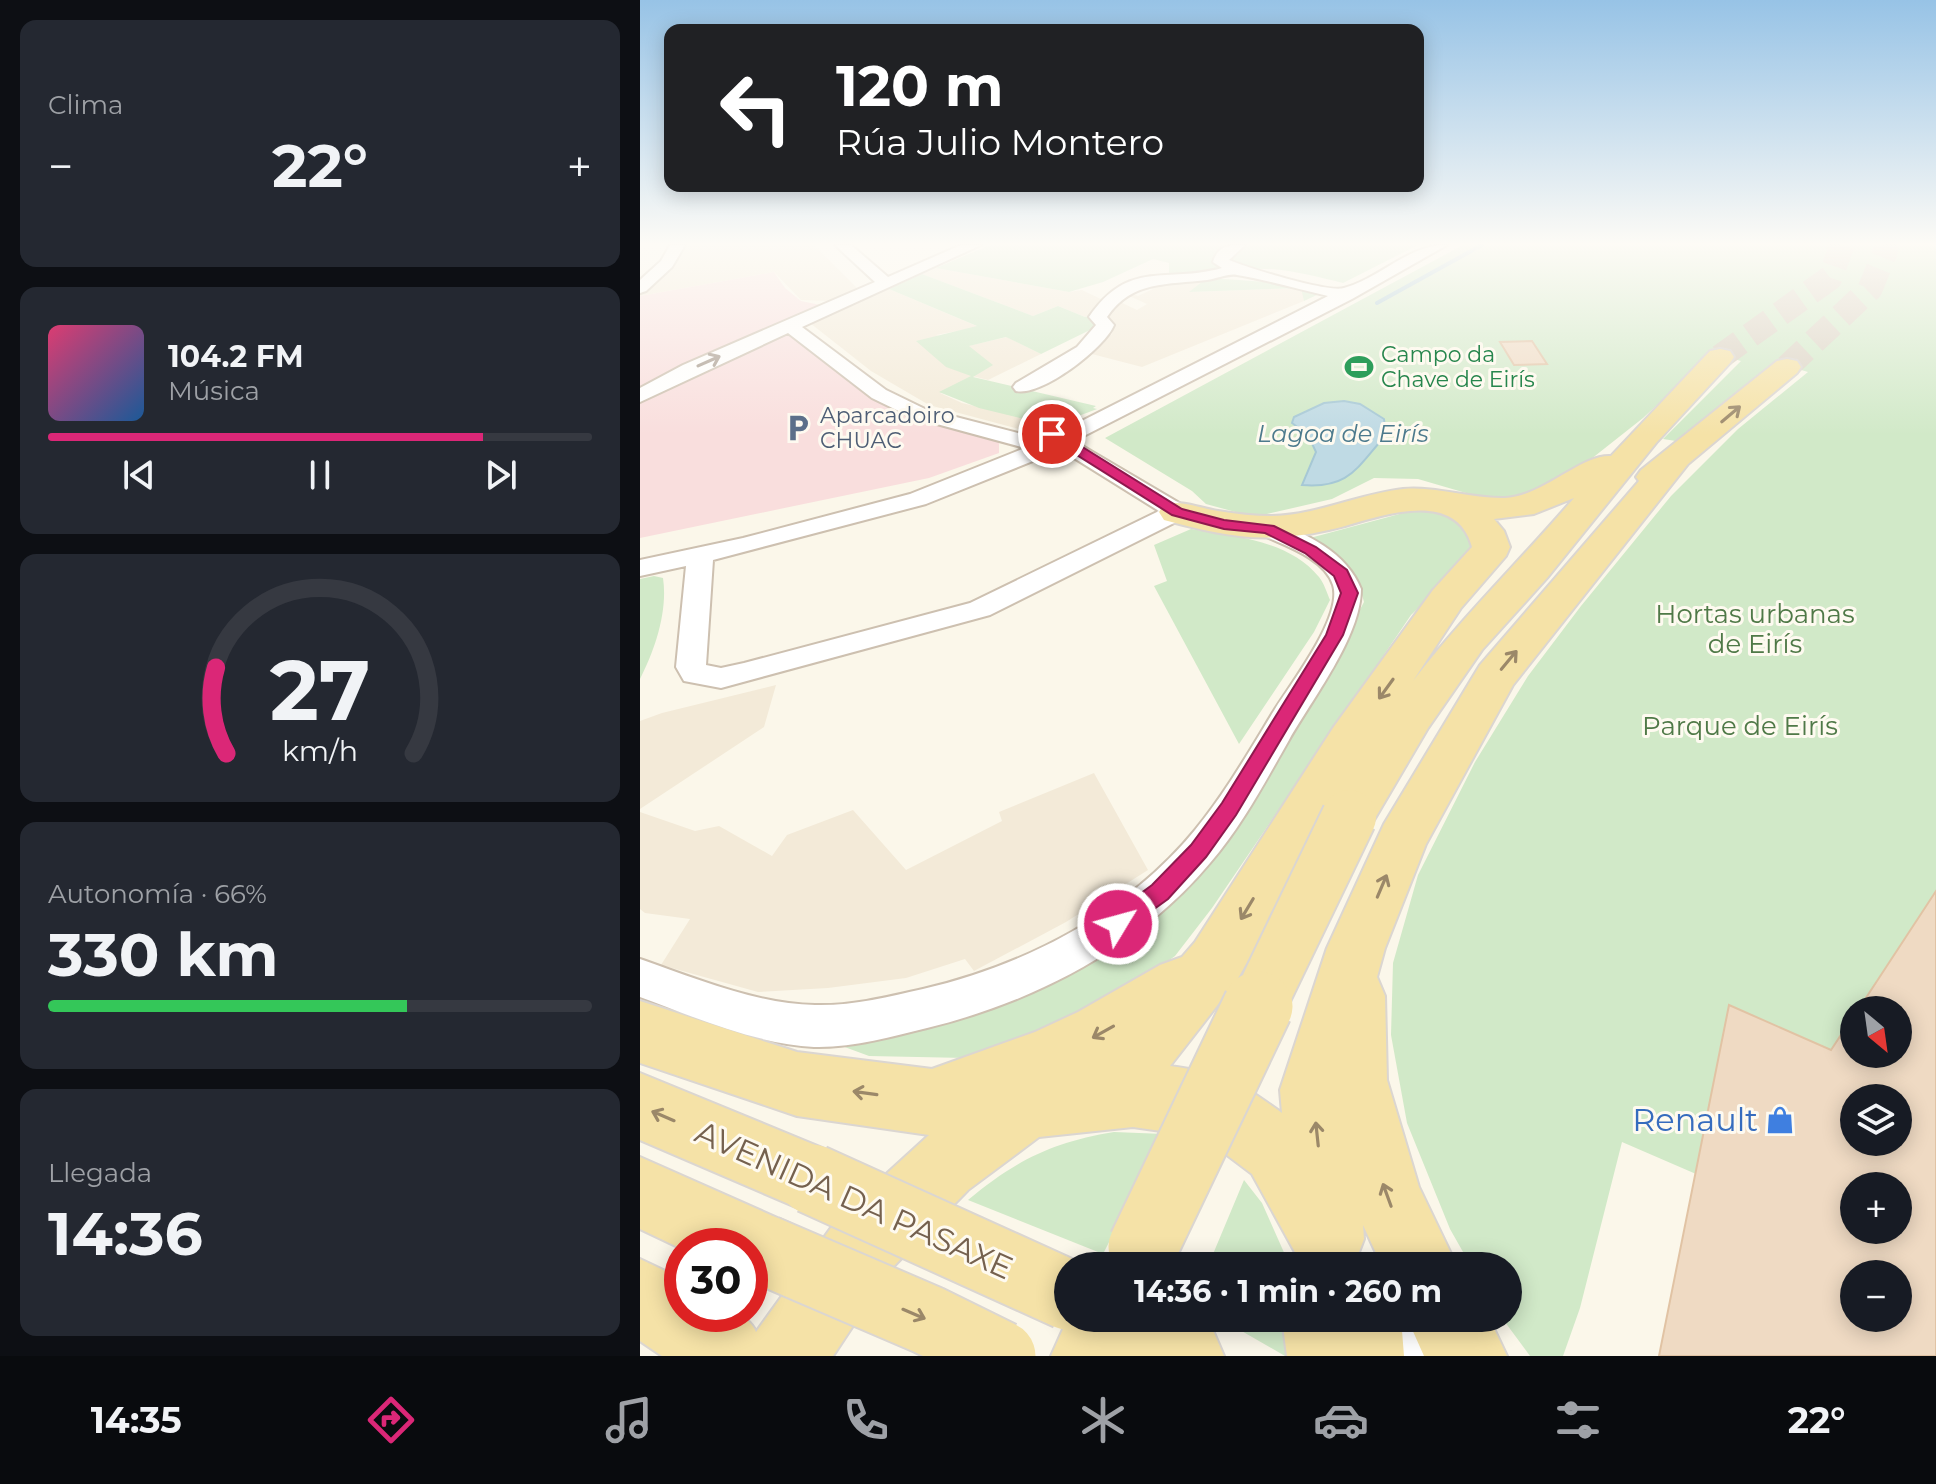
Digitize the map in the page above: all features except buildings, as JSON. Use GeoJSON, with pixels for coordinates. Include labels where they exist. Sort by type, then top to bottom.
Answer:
{"type":"FeatureCollection","features":[{"type":"Feature","properties":{"kind":"main road"},"geometry":{"type":"LineString","coordinates":[[1327,1252],[1313,1090],[1356,948],[1402,839],[1496,676],[1660,448],[1720,357]]}},
{"type":"Feature","properties":{"kind":"main road"},"geometry":{"type":"LineString","coordinates":[[1140,1252],[1349,817],[1412,716],[1467,640],[1533,570],[1660,448],[1787,367]]}},
{"type":"Feature","properties":{"kind":"main road"},"geometry":{"type":"LineString","coordinates":[[1177,512],[1224,524],[1269,529],[1332,518],[1381,503],[1409,499],[1489,508],[1523,507],[1544,502],[1609,463],[1660,448]]}},
{"type":"Feature","properties":{"kind":"main road"},"geometry":{"type":"LineString","coordinates":[[1431,626],[1505,547],[1609,463]]}},
{"type":"Feature","properties":{"kind":"main road"},"geometry":{"type":"LineString","coordinates":[[640,1297],[725,1351],[775,1352],[864,1244],[944,1166],[1054,1102],[1134,1061],[1216,961],[1350,740],[1447,599],[1480,564],[1491,547],[1486,531],[1478,522],[1439,501]]}},
{"type":"Feature","properties":{"kind":"main road"},"geometry":{"type":"LineString","coordinates":[[1356,948],[1355,1080],[1387,1198],[1413,1252]]}},
{"type":"Feature","properties":{"kind":"main road"},"geometry":{"type":"LineString","coordinates":[[925,1102],[1027,1069],[1085,1042],[1153,1004],[1216,961]]}},
{"type":"Feature","properties":{"kind":"main road"},"geometry":{"type":"LineString","coordinates":[[640,1032],[797,1084],[925,1102],[1054,1102],[1133,1094],[1216,1106],[1276,1150],[1325,1252]]}},
{"type":"Feature","properties":{"kind":"main road","name":"AVENIDA DA PASAXE"},"geometry":{"type":"LineString","coordinates":[[640,1106],[812,1179],[1054,1289]]}},
{"type":"Feature","properties":{"kind":"main road"},"geometry":{"type":"LineString","coordinates":[[640,1192],[928,1320],[1001,1356]]}},
{"type":"Feature","properties":{"kind":"main road"},"geometry":{"type":"LineString","coordinates":[[1091,1356],[1102,1332]]}},
{"type":"Feature","properties":{"kind":"main road"},"geometry":{"type":"LineString","coordinates":[[1142,1332],[1184,1356]]}},
{"type":"Feature","properties":{"kind":"main road"},"geometry":{"type":"LineString","coordinates":[[1323,1332],[1327,1356]]}},
{"type":"Feature","properties":{"kind":"main road"},"geometry":{"type":"LineString","coordinates":[[1363,1332],[1364,1356]]}},
{"type":"Feature","properties":{"kind":"main road"},"geometry":{"type":"LineString","coordinates":[[1454,1332],[1467,1356]]}},
{"type":"Feature","properties":{"kind":"street"},"geometry":{"type":"LineString","coordinates":[[640,396],[690,369],[829,308]]}},
{"type":"Feature","properties":{"kind":"street"},"geometry":{"type":"LineString","coordinates":[[1023,387],[1075,357],[1100,336],[1105,325],[1098,317],[1102,308]]}},
{"type":"Feature","properties":{"kind":"street"},"geometry":{"type":"LineString","coordinates":[[1072,442],[1321,308]]}},
{"type":"Feature","properties":{"kind":"street"},"geometry":{"type":"LineString","coordinates":[[787,327],[794,329],[879,394],[918,413],[1034,448]]}},
{"type":"Feature","properties":{"kind":"street"},"geometry":{"type":"LineString","coordinates":[[640,568],[700,557],[918,499],[1034,448],[1052,434],[1072,442],[1177,512]]}},
{"type":"Feature","properties":{"kind":"street"},"geometry":{"type":"LineString","coordinates":[[700,557],[691,667],[695,674],[721,678],[905,632],[980,609],[1177,512]]}},
{"type":"Feature","properties":{"kind":"street"},"geometry":{"type":"LineString","coordinates":[[640,978],[734,1009],[805,1026],[852,1022],[938,1006],[976,995],[1044,967],[1118,924],[1160,892],[1198,851],[1280,728],[1335,635],[1344,613],[1350,593],[1341,573],[1310,550],[1269,529]]}},
{"type":"Feature","properties":{"kind":"street"},"geometry":{"type":"LineString","coordinates":[[1396,1332],[1421,1356]]}},
{"type":"Feature","properties":{"kind":"shaded area","name":"Aparcadoiro CHUAC"},"geometry":{"type":"Polygon","coordinates":[[[640,308],[827,308],[787,326],[847,378],[999,440],[999,453],[929,478],[640,538],[640,308]]]}},
{"type":"Feature","properties":{"kind":"shaded area"},"geometry":{"type":"Polygon","coordinates":[[[844,308],[935,308],[979,327],[936,335],[968,346],[1007,337],[1041,354],[988,380],[972,376],[940,393],[962,403],[1058,426],[1041,435],[929,405],[871,371],[810,323],[844,308]]]}},
{"type":"Feature","properties":{"kind":"shaded area"},"geometry":{"type":"Polygon","coordinates":[[[1013,308],[1052,308],[1033,316],[1013,308]]]}},
{"type":"Feature","properties":{"kind":"shaded area"},"geometry":{"type":"Polygon","coordinates":[[[1064,308],[1099,308],[1092,316],[1085,317],[1064,308]]]}},
{"type":"Feature","properties":{"kind":"shaded area"},"geometry":{"type":"Polygon","coordinates":[[[1109,308],[1286,308],[1142,367],[1088,353],[1112,334],[1113,328],[1102,316],[1109,308]]]}},
{"type":"Feature","properties":{"kind":"shaded area"},"geometry":{"type":"Polygon","coordinates":[[[776,685],[764,727],[640,809],[640,721],[776,685]]]}},
{"type":"Feature","properties":{"kind":"shaded area"},"geometry":{"type":"Polygon","coordinates":[[[1094,773],[1148,870],[1066,922],[974,971],[965,959],[906,978],[828,988],[758,992],[661,965],[690,919],[645,913],[640,909],[640,812],[695,831],[719,826],[772,856],[787,835],[853,810],[906,870],[1002,821],[999,812],[1094,773]]]}},
{"type":"Feature","properties":{"kind":"green space"},"geometry":{"type":"Polygon","coordinates":[[[935,308],[1013,308],[1033,316],[1052,308],[1064,308],[1085,317],[1092,316],[1102,331],[1092,329],[1041,354],[1006,337],[969,346],[993,365],[973,377],[1096,406],[1093,408],[1097,409],[1052,426],[979,408],[939,392],[971,376],[946,367],[916,341],[977,326],[935,308]]]}},
{"type":"Feature","properties":{"kind":"green space","name":"Parque de Eirís"},"geometry":{"type":"Polygon","coordinates":[[[1346,308],[1936,308],[1936,891],[1867,996],[1840,996],[1840,1036],[1831,1050],[1730,1006],[1696,1174],[1622,1142],[1580,1308],[1563,1356],[1530,1356],[1512,1332],[1522,1332],[1522,1252],[1463,1252],[1450,1229],[1407,1123],[1391,1035],[1393,963],[1418,875],[1475,762],[1528,676],[1671,496],[1738,429],[1808,372],[1781,364],[1676,441],[1663,439],[1741,361],[1713,353],[1643,418],[1542,493],[1490,500],[1418,479],[1374,478],[1332,499],[1254,517],[1206,504],[1192,491],[1105,438],[1346,308]]]}},
{"type":"Feature","properties":{"kind":"green space"},"geometry":{"type":"Polygon","coordinates":[[[1433,511],[1452,519],[1467,532],[1473,545],[1464,564],[1411,615],[1212,908],[1175,956],[1125,992],[1051,1032],[966,1058],[869,1056],[823,1039],[1159,912],[1338,651],[1364,602],[1346,563],[1310,538],[1407,512],[1433,511]]]}},
{"type":"Feature","properties":{"kind":"green space"},"geometry":{"type":"Polygon","coordinates":[[[1191,529],[1277,547],[1307,565],[1319,577],[1330,600],[1314,632],[1239,744],[1154,586],[1167,581],[1154,545],[1191,529]]]}},
{"type":"Feature","properties":{"kind":"green space"},"geometry":{"type":"Polygon","coordinates":[[[663,578],[664,604],[651,656],[640,679],[640,579],[663,578]]]}},
{"type":"Feature","properties":{"kind":"green space"},"geometry":{"type":"Polygon","coordinates":[[[1114,1132],[1164,1134],[1104,1252],[968,1200],[1002,1174],[1036,1155],[1114,1132]]]}},
{"type":"Feature","properties":{"kind":"green space"},"geometry":{"type":"Polygon","coordinates":[[[1244,1180],[1262,1203],[1284,1252],[1214,1252],[1244,1180]]]}},
{"type":"Feature","properties":{"kind":"green space"},"geometry":{"type":"Polygon","coordinates":[[[1243,1332],[1306,1332],[1309,1356],[1285,1356],[1243,1332]]]}},
{"type":"Feature","properties":{"kind":"water","name":"Lagoa de Eirís"},"geometry":{"type":"Polygon","coordinates":[[[1344,401],[1360,404],[1384,419],[1386,435],[1351,474],[1331,483],[1302,485],[1316,452],[1308,435],[1292,423],[1294,417],[1324,403],[1344,401]]]}},
{"type":"Feature","properties":{"kind":"tunnel"},"geometry":{"type":"LineString","coordinates":[[1720,357],[1788,308]]}},
{"type":"Feature","properties":{"kind":"tunnel"},"geometry":{"type":"LineString","coordinates":[[1787,367],[1849,308]]}},
{"type":"Feature","properties":{"kind":"place","name":"Campo da Chave de Eirís"},"geometry":{"type":"Point","coordinates":[1359,367]}},
{"type":"Feature","properties":{"kind":"place","name":"Aparcadoiro CHUAC"},"geometry":{"type":"Point","coordinates":[798,428]}},
{"type":"Feature","properties":{"kind":"place","name":"Renault"},"geometry":{"type":"Point","coordinates":[1780,1120]}},
{"type":"Feature","properties":{"kind":"route"},"geometry":{"type":"LineString","coordinates":[[1052,434],[1070,436],[1076,442],[1074,448],[1177,512],[1224,524],[1269,529],[1310,550],[1341,573],[1350,593],[1335,635],[1229,809],[1198,851],[1160,892],[1118,924]]}},
{"type":"Feature","properties":{"kind":"park label","name":"Hortas urbanas de Eirís"},"geometry":{"type":"Point","coordinates":[1755,629]}}]}
